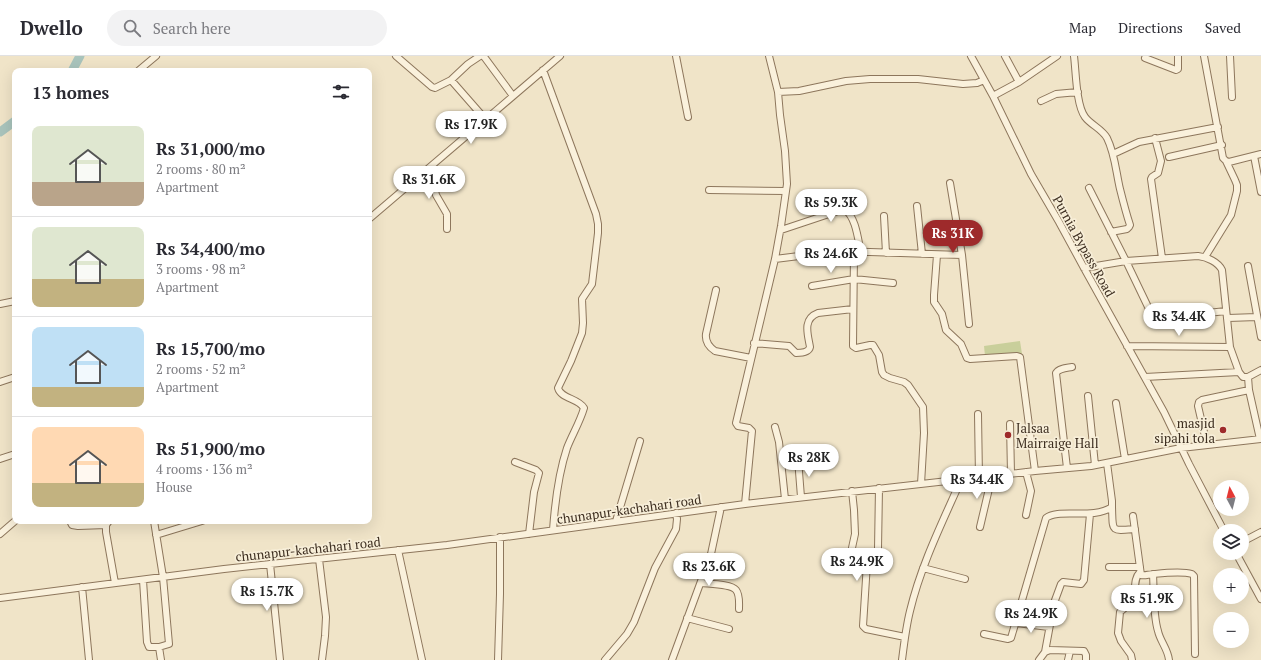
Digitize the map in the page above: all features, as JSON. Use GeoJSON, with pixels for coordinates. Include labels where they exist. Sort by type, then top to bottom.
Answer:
{"type":"FeatureCollection","features":[{"type":"Feature","properties":{"kind":"street"},"geometry":{"type":"LineString","coordinates":[[142,68],[156,56]]}},
{"type":"Feature","properties":{"kind":"street"},"geometry":{"type":"LineString","coordinates":[[396,56],[433,87],[437,87],[451,80],[468,64],[482,56],[513,96]]}},
{"type":"Feature","properties":{"kind":"street"},"geometry":{"type":"LineString","coordinates":[[676,56],[688,117]]}},
{"type":"Feature","properties":{"kind":"street"},"geometry":{"type":"LineString","coordinates":[[745,504],[752,431],[749,428],[738,426],[736,423],[775,259],[786,191],[786,164],[778,92],[769,56]]}},
{"type":"Feature","properties":{"kind":"street","name":"Purnia Bypass Road"},"geometry":{"type":"LineString","coordinates":[[971,56],[993,96],[1031,174],[1164,412],[1220,524]]}},
{"type":"Feature","properties":{"kind":"street"},"geometry":{"type":"LineString","coordinates":[[1005,56],[1019,82]]}},
{"type":"Feature","properties":{"kind":"street"},"geometry":{"type":"LineString","coordinates":[[993,96],[1019,82],[1057,56]]}},
{"type":"Feature","properties":{"kind":"street"},"geometry":{"type":"LineString","coordinates":[[1074,56],[1081,110],[1084,116],[1107,138],[1113,154],[1120,189],[1130,225],[1127,229],[1111,232]]}},
{"type":"Feature","properties":{"kind":"street"},"geometry":{"type":"LineString","coordinates":[[1145,58],[1176,70],[1178,69],[1178,56]]}},
{"type":"Feature","properties":{"kind":"street"},"geometry":{"type":"LineString","coordinates":[[1204,56],[1222,145],[1223,158],[1226,161],[1237,185],[1231,215],[1205,257]]}},
{"type":"Feature","properties":{"kind":"street"},"geometry":{"type":"LineString","coordinates":[[1230,56],[1232,97]]}},
{"type":"Feature","properties":{"kind":"street"},"geometry":{"type":"LineString","coordinates":[[372,216],[558,57]]}},
{"type":"Feature","properties":{"kind":"street"},"geometry":{"type":"LineString","coordinates":[[543,70],[596,214],[598,224],[592,284],[582,300],[583,323],[580,338],[568,369],[558,388],[560,392],[584,408],[568,447],[561,470],[553,530]]}},
{"type":"Feature","properties":{"kind":"street"},"geometry":{"type":"LineString","coordinates":[[778,92],[799,91],[870,79],[918,79],[963,84],[977,83],[984,80]]}},
{"type":"Feature","properties":{"kind":"street"},"geometry":{"type":"LineString","coordinates":[[451,80],[486,120]]}},
{"type":"Feature","properties":{"kind":"street"},"geometry":{"type":"LineString","coordinates":[[1041,101],[1056,94],[1078,92]]}},
{"type":"Feature","properties":{"kind":"street"},"geometry":{"type":"LineString","coordinates":[[1113,154],[1131,145],[1155,138],[1218,127]]}},
{"type":"Feature","properties":{"kind":"street"},"geometry":{"type":"LineString","coordinates":[[1155,138],[1160,163],[1158,173],[1152,177],[1152,179],[1162,258]]}},
{"type":"Feature","properties":{"kind":"street"},"geometry":{"type":"LineString","coordinates":[[1169,157],[1222,145]]}},
{"type":"Feature","properties":{"kind":"street"},"geometry":{"type":"LineString","coordinates":[[1226,161],[1233,162],[1261,154]]}},
{"type":"Feature","properties":{"kind":"street"},"geometry":{"type":"LineString","coordinates":[[1254,156],[1261,192]]}},
{"type":"Feature","properties":{"kind":"street"},"geometry":{"type":"LineString","coordinates":[[430,168],[436,194],[447,214],[447,229]]}},
{"type":"Feature","properties":{"kind":"street"},"geometry":{"type":"LineString","coordinates":[[950,183],[962,255],[969,324]]}},
{"type":"Feature","properties":{"kind":"street"},"geometry":{"type":"LineString","coordinates":[[1088,188],[1149,309],[1157,318],[1171,318],[1226,310]]}},
{"type":"Feature","properties":{"kind":"street"},"geometry":{"type":"LineString","coordinates":[[709,190],[786,191]]}},
{"type":"Feature","properties":{"kind":"street"},"geometry":{"type":"LineString","coordinates":[[917,206],[922,254]]}},
{"type":"Feature","properties":{"kind":"street"},"geometry":{"type":"LineString","coordinates":[[780,230],[845,210],[850,214],[853,220],[861,253]]}},
{"type":"Feature","properties":{"kind":"street"},"geometry":{"type":"LineString","coordinates":[[884,216],[886,253]]}},
{"type":"Feature","properties":{"kind":"street"},"geometry":{"type":"LineString","coordinates":[[775,259],[834,252],[962,255]]}},
{"type":"Feature","properties":{"kind":"street"},"geometry":{"type":"LineString","coordinates":[[854,253],[853,344],[854,347],[858,348],[873,345],[879,355],[882,372],[884,375],[904,382],[911,388],[923,407],[924,433],[920,484]]}},
{"type":"Feature","properties":{"kind":"street"},"geometry":{"type":"LineString","coordinates":[[937,255],[934,302],[942,314],[946,330],[961,344],[967,358],[1020,357],[1035,470]]}},
{"type":"Feature","properties":{"kind":"street"},"geometry":{"type":"LineString","coordinates":[[1084,268],[1126,261],[1198,256],[1205,257],[1217,263],[1222,270],[1230,347],[1239,372],[1243,376],[1248,377],[1261,370]]}},
{"type":"Feature","properties":{"kind":"street"},"geometry":{"type":"LineString","coordinates":[[1248,266],[1261,337]]}},
{"type":"Feature","properties":{"kind":"street"},"geometry":{"type":"LineString","coordinates":[[812,286],[854,279],[893,283]]}},
{"type":"Feature","properties":{"kind":"street"},"geometry":{"type":"LineString","coordinates":[[716,290],[705,338],[707,342],[715,351],[751,358]]}},
{"type":"Feature","properties":{"kind":"street"},"geometry":{"type":"LineString","coordinates":[[0,304],[12,302]]}},
{"type":"Feature","properties":{"kind":"street"},"geometry":{"type":"LineString","coordinates":[[754,343],[790,346],[796,353],[807,351],[810,347],[807,327],[813,316],[822,312],[854,309]]}},
{"type":"Feature","properties":{"kind":"street"},"geometry":{"type":"LineString","coordinates":[[1228,318],[1257,317]]}},
{"type":"Feature","properties":{"kind":"street"},"geometry":{"type":"LineString","coordinates":[[1127,346],[1230,347]]}},
{"type":"Feature","properties":{"kind":"street"},"geometry":{"type":"LineString","coordinates":[[1067,468],[1056,371],[1072,367]]}},
{"type":"Feature","properties":{"kind":"street"},"geometry":{"type":"LineString","coordinates":[[1145,377],[1239,372]]}},
{"type":"Feature","properties":{"kind":"street"},"geometry":{"type":"LineString","coordinates":[[1248,377],[1249,390],[1261,439]]}},
{"type":"Feature","properties":{"kind":"street"},"geometry":{"type":"LineString","coordinates":[[0,382],[12,378]]}},
{"type":"Feature","properties":{"kind":"street"},"geometry":{"type":"LineString","coordinates":[[1207,445],[1198,406],[1199,402],[1202,400],[1249,390]]}},
{"type":"Feature","properties":{"kind":"street"},"geometry":{"type":"LineString","coordinates":[[1088,396],[1095,465]]}},
{"type":"Feature","properties":{"kind":"street"},"geometry":{"type":"LineString","coordinates":[[1116,403],[1125,459]]}},
{"type":"Feature","properties":{"kind":"street"},"geometry":{"type":"LineString","coordinates":[[978,414],[979,478]]}},
{"type":"Feature","properties":{"kind":"street"},"geometry":{"type":"LineString","coordinates":[[1010,424],[1011,474]]}},
{"type":"Feature","properties":{"kind":"street"},"geometry":{"type":"LineString","coordinates":[[775,427],[779,442],[785,499]]}},
{"type":"Feature","properties":{"kind":"street","name":"chunapur-kachahari road"},"geometry":{"type":"LineString","coordinates":[[0,598],[270,564],[447,545],[801,497],[979,478],[1035,470],[1095,465],[1181,448],[1261,439]]}},
{"type":"Feature","properties":{"kind":"street"},"geometry":{"type":"LineString","coordinates":[[616,521],[640,441]]}},
{"type":"Feature","properties":{"kind":"street"},"geometry":{"type":"LineString","coordinates":[[0,459],[12,455]]}},
{"type":"Feature","properties":{"kind":"street"},"geometry":{"type":"LineString","coordinates":[[798,459],[801,497]]}},
{"type":"Feature","properties":{"kind":"street"},"geometry":{"type":"LineString","coordinates":[[515,462],[536,470],[539,473],[534,492],[529,534]]}},
{"type":"Feature","properties":{"kind":"street"},"geometry":{"type":"LineString","coordinates":[[1106,463],[1112,501],[1112,526],[1114,529],[1120,531],[1135,529]]}},
{"type":"Feature","properties":{"kind":"street"},"geometry":{"type":"LineString","coordinates":[[1026,472],[1031,491],[1026,515]]}},
{"type":"Feature","properties":{"kind":"street"},"geometry":{"type":"LineString","coordinates":[[980,527],[992,476]]}},
{"type":"Feature","properties":{"kind":"street"},"geometry":{"type":"LineString","coordinates":[[902,660],[909,612],[923,568],[961,480]]}},
{"type":"Feature","properties":{"kind":"street"},"geometry":{"type":"LineString","coordinates":[[878,549],[879,488]]}},
{"type":"Feature","properties":{"kind":"street"},"geometry":{"type":"LineString","coordinates":[[852,491],[855,534],[850,557],[853,559],[864,560],[867,563],[862,626],[866,629],[905,637]]}},
{"type":"Feature","properties":{"kind":"street"},"geometry":{"type":"LineString","coordinates":[[674,660],[687,618],[713,547],[721,507]]}},
{"type":"Feature","properties":{"kind":"street"},"geometry":{"type":"LineString","coordinates":[[984,634],[1010,638],[1013,635],[1046,518],[1052,515],[1090,514],[1107,511],[1112,508]]}},
{"type":"Feature","properties":{"kind":"street"},"geometry":{"type":"LineString","coordinates":[[605,660],[628,634],[634,622],[655,568],[676,529],[676,513]]}},
{"type":"Feature","properties":{"kind":"street"},"geometry":{"type":"LineString","coordinates":[[1039,660],[1045,652],[1054,603],[1061,584],[1066,582],[1081,584],[1084,580],[1090,514]]}},
{"type":"Feature","properties":{"kind":"street"},"geometry":{"type":"LineString","coordinates":[[1133,516],[1141,575],[1186,573],[1194,576],[1195,654]]}},
{"type":"Feature","properties":{"kind":"street"},"geometry":{"type":"LineString","coordinates":[[0,534],[12,524]]}},
{"type":"Feature","properties":{"kind":"street"},"geometry":{"type":"LineString","coordinates":[[72,524],[78,526],[97,524]]}},
{"type":"Feature","properties":{"kind":"street"},"geometry":{"type":"LineString","coordinates":[[107,524],[106,532],[115,583]]}},
{"type":"Feature","properties":{"kind":"street"},"geometry":{"type":"LineString","coordinates":[[142,580],[147,642],[149,647],[159,647],[169,644],[163,577],[154,524]]}},
{"type":"Feature","properties":{"kind":"street"},"geometry":{"type":"LineString","coordinates":[[156,535],[192,524]]}},
{"type":"Feature","properties":{"kind":"street"},"geometry":{"type":"LineString","coordinates":[[1249,538],[1261,532]]}},
{"type":"Feature","properties":{"kind":"street"},"geometry":{"type":"LineString","coordinates":[[498,660],[500,537]]}},
{"type":"Feature","properties":{"kind":"street"},"geometry":{"type":"LineString","coordinates":[[398,550],[422,660]]}},
{"type":"Feature","properties":{"kind":"street"},"geometry":{"type":"LineString","coordinates":[[319,559],[326,617],[322,660]]}},
{"type":"Feature","properties":{"kind":"street"},"geometry":{"type":"LineString","coordinates":[[1240,560],[1261,600]]}},
{"type":"Feature","properties":{"kind":"street"},"geometry":{"type":"LineString","coordinates":[[270,564],[280,660]]}},
{"type":"Feature","properties":{"kind":"street"},"geometry":{"type":"LineString","coordinates":[[1109,567],[1140,570]]}},
{"type":"Feature","properties":{"kind":"street"},"geometry":{"type":"LineString","coordinates":[[923,568],[965,579]]}},
{"type":"Feature","properties":{"kind":"street"},"geometry":{"type":"LineString","coordinates":[[1132,660],[1131,655],[1119,637],[1119,617],[1122,609],[1134,600],[1136,579],[1140,570]]}},
{"type":"Feature","properties":{"kind":"street"},"geometry":{"type":"LineString","coordinates":[[1153,574],[1156,626],[1168,652],[1169,660]]}},
{"type":"Feature","properties":{"kind":"street"},"geometry":{"type":"LineString","coordinates":[[701,583],[728,586],[737,590],[739,609]]}},
{"type":"Feature","properties":{"kind":"street"},"geometry":{"type":"LineString","coordinates":[[82,587],[89,660]]}},
{"type":"Feature","properties":{"kind":"street"},"geometry":{"type":"LineString","coordinates":[[687,618],[729,628]]}},
{"type":"Feature","properties":{"kind":"street"},"geometry":{"type":"LineString","coordinates":[[1016,623],[1049,627]]}},
{"type":"Feature","properties":{"kind":"street"},"geometry":{"type":"LineString","coordinates":[[159,647],[161,660]]}},
{"type":"Feature","properties":{"kind":"street"},"geometry":{"type":"LineString","coordinates":[[1045,652],[1052,650],[1086,652],[1086,660]]}},
{"type":"Feature","properties":{"kind":"street"},"geometry":{"type":"LineString","coordinates":[[1068,660],[1070,651]]}},
{"type":"Feature","properties":{"kind":"green space"},"geometry":{"type":"Polygon","coordinates":[[[1020,341],[1022,354],[985,356],[984,346],[1020,341]]]}},
{"type":"Feature","properties":{"kind":"waterway"},"geometry":{"type":"LineString","coordinates":[[74,68],[80,56]]}},
{"type":"Feature","properties":{"kind":"waterway"},"geometry":{"type":"LineString","coordinates":[[0,132],[12,123]]}},
{"type":"Feature","properties":{"kind":"place","name":"masjid sipahi tola"},"geometry":{"type":"Point","coordinates":[1223,430]}},
{"type":"Feature","properties":{"kind":"place","name":"Jalsaa Mairraige Hall"},"geometry":{"type":"Point","coordinates":[1008,435]}}]}
